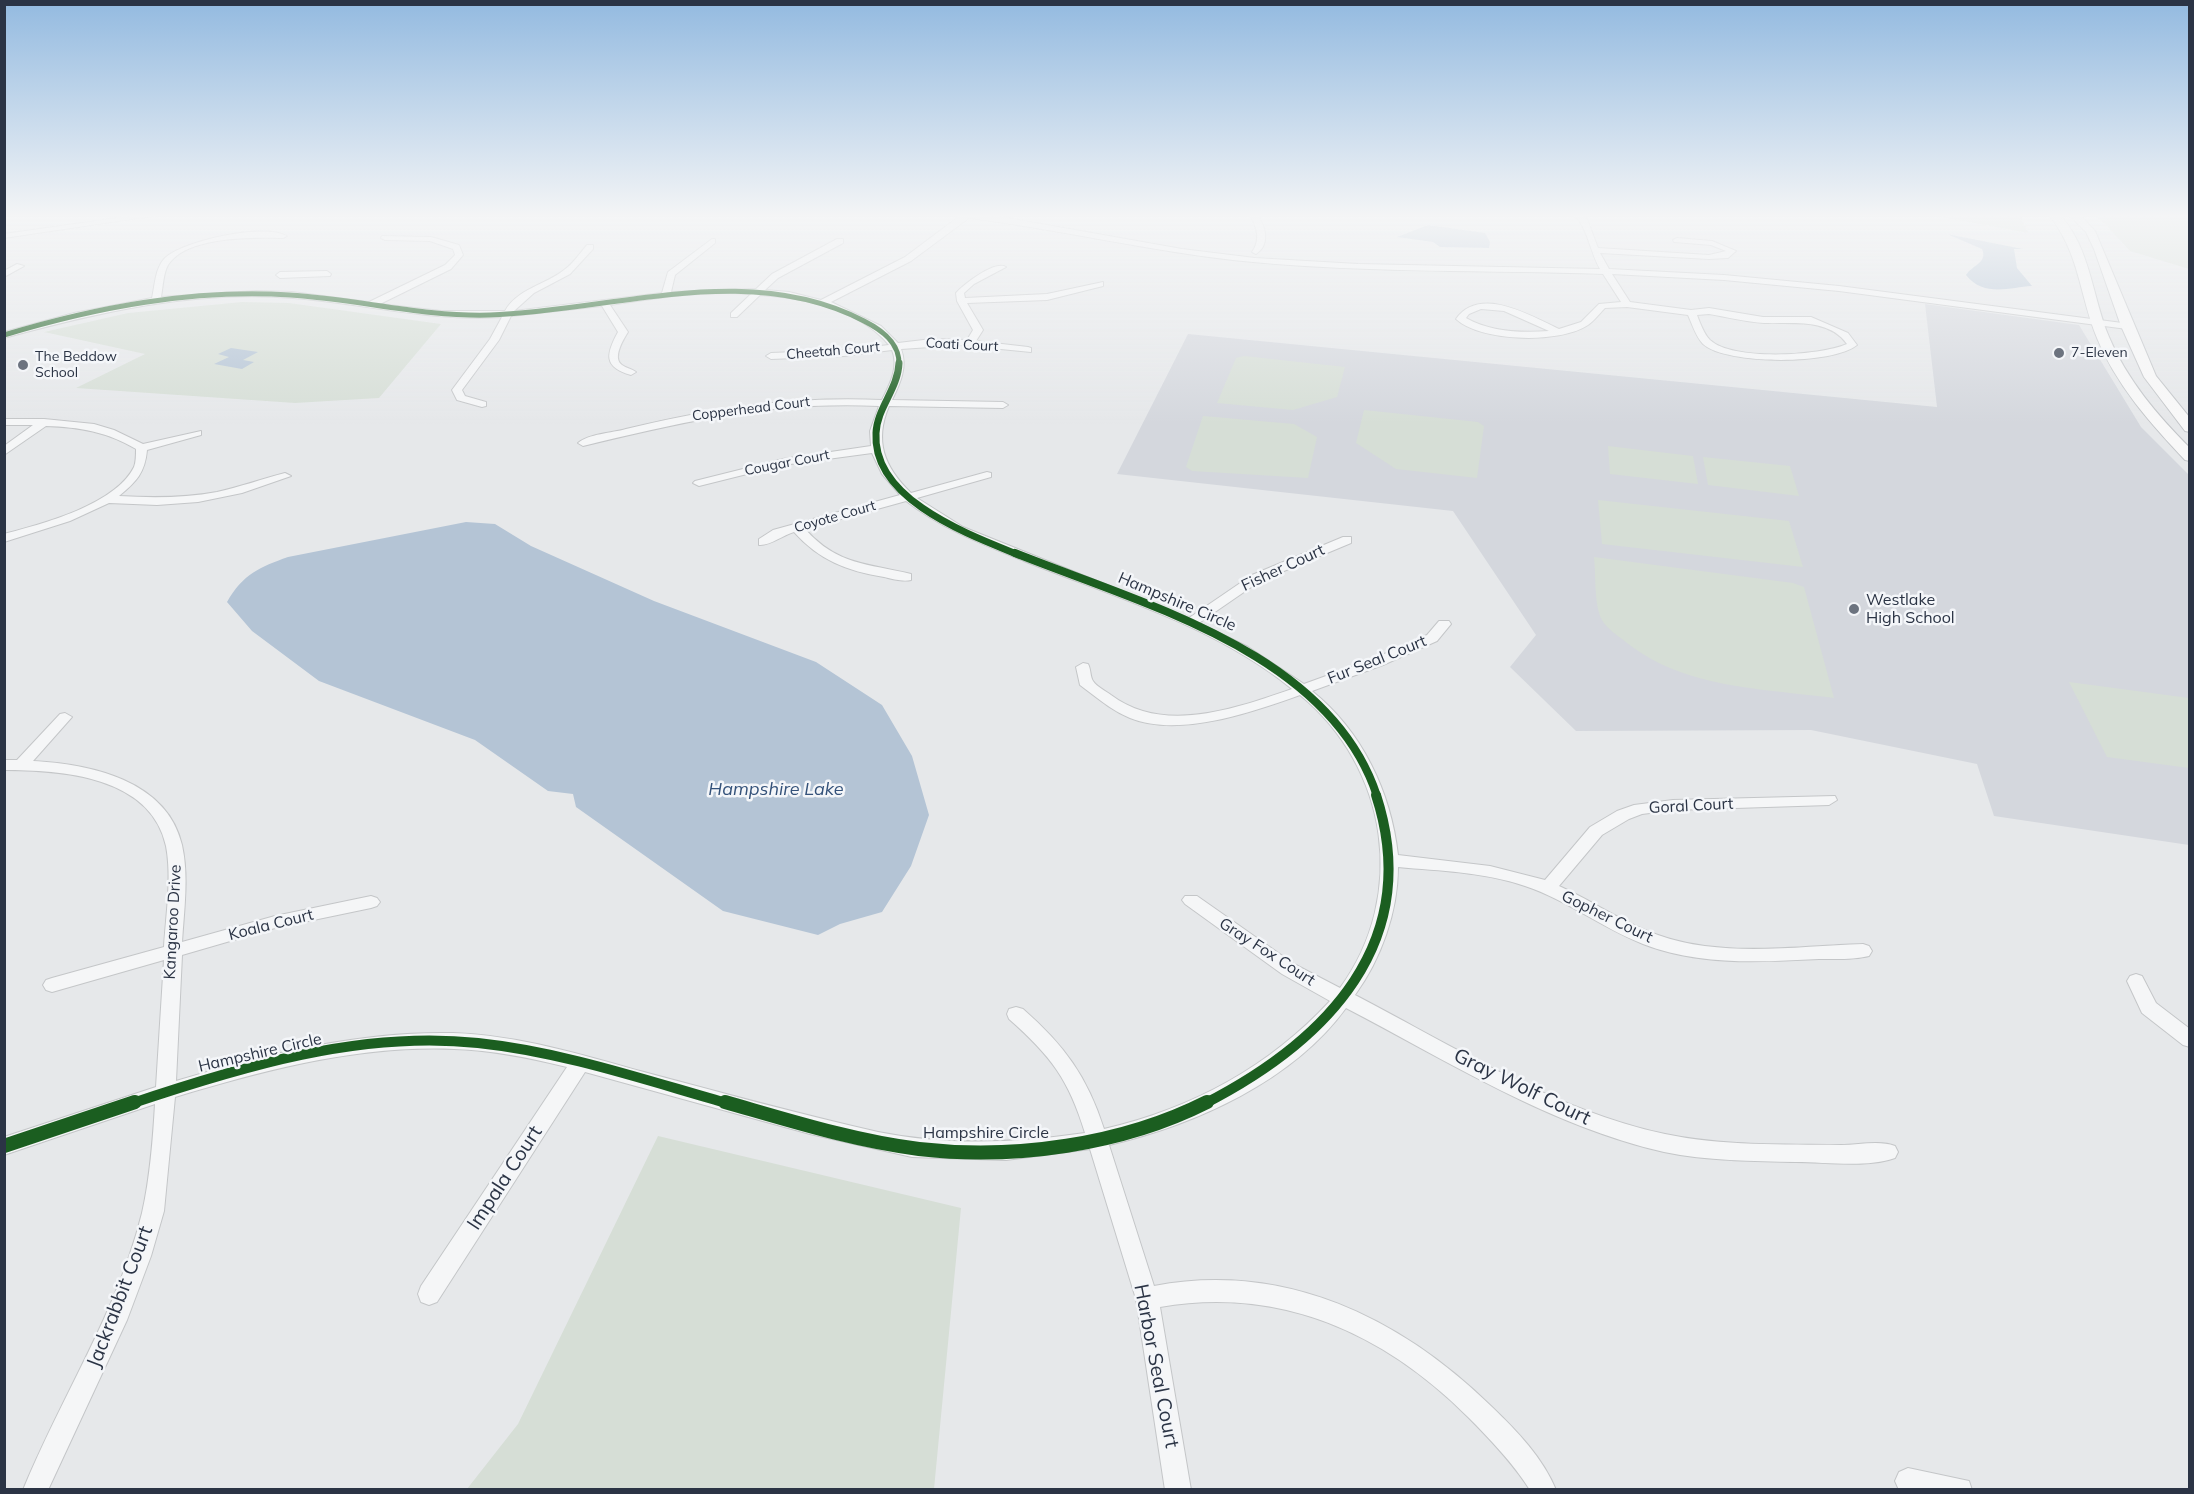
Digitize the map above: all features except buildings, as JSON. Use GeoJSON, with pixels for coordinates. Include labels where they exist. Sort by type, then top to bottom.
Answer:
{"type":"FeatureCollection","features":[{"type":"Feature","properties":{"kind":"main road"},"geometry":{"type":"LineString","coordinates":[[2086,285],[2096,318],[2126,383],[2152,417],[2190,457]]}},
{"type":"Feature","properties":{"kind":"main road"},"geometry":{"type":"LineString","coordinates":[[2112,285],[2150,377],[2190,428]]}},
{"type":"Feature","properties":{"kind":"street"},"geometry":{"type":"LineString","coordinates":[[156,301],[160,285]]}},
{"type":"Feature","properties":{"kind":"street"},"geometry":{"type":"LineString","coordinates":[[4,335],[71,316],[250,285]]}},
{"type":"Feature","properties":{"kind":"street"},"geometry":{"type":"LineString","coordinates":[[277,285],[296,296],[446,315],[506,315],[666,294],[755,293],[822,303],[866,321],[882,331],[895,345],[900,369],[877,426],[876,449]]}},
{"type":"Feature","properties":{"kind":"street"},"geometry":{"type":"LineString","coordinates":[[370,306],[413,285]]}},
{"type":"Feature","properties":{"kind":"street"},"geometry":{"type":"LineString","coordinates":[[482,405],[461,398],[458,390],[494,340],[506,315],[523,296],[543,285]]}},
{"type":"Feature","properties":{"kind":"street"},"geometry":{"type":"LineString","coordinates":[[666,294],[668,285]]}},
{"type":"Feature","properties":{"kind":"street"},"geometry":{"type":"LineString","coordinates":[[734,315],[765,285]]}},
{"type":"Feature","properties":{"kind":"street"},"geometry":{"type":"LineString","coordinates":[[822,303],[858,285]]}},
{"type":"Feature","properties":{"kind":"street"},"geometry":{"type":"LineString","coordinates":[[967,285],[959,294],[961,302],[978,330],[970,343]]}},
{"type":"Feature","properties":{"kind":"street"},"geometry":{"type":"LineString","coordinates":[[961,302],[1048,299],[1098,285]]}},
{"type":"Feature","properties":{"kind":"street"},"geometry":{"type":"LineString","coordinates":[[1615,285],[1627,303]]}},
{"type":"Feature","properties":{"kind":"street"},"geometry":{"type":"LineString","coordinates":[[1837,285],[1941,302],[2125,321]]}},
{"type":"Feature","properties":{"kind":"street"},"geometry":{"type":"LineString","coordinates":[[1840,285],[2096,318]]}},
{"type":"Feature","properties":{"kind":"street"},"geometry":{"type":"LineString","coordinates":[[604,302],[623,332],[614,349],[614,362],[618,367],[632,372]]}},
{"type":"Feature","properties":{"kind":"street"},"geometry":{"type":"LineString","coordinates":[[1559,332],[1501,308],[1477,307],[1460,317],[1466,322],[1511,334],[1559,332],[1584,324],[1602,306],[1627,303],[1691,313],[1709,311],[1754,320],[1811,320],[1838,331],[1852,342],[1850,348],[1831,354],[1803,357],[1721,349],[1707,341],[1691,313]]}},
{"type":"Feature","properties":{"kind":"street","name":"Coati Court"},"geometry":{"type":"LineString","coordinates":[[895,345],[932,342],[970,343],[1028,350]]}},
{"type":"Feature","properties":{"kind":"street","name":"Cheetah Court"},"geometry":{"type":"LineString","coordinates":[[771,356],[844,353],[895,345]]}},
{"type":"Feature","properties":{"kind":"street","name":"Copperhead Court"},"geometry":{"type":"LineString","coordinates":[[583,443],[678,419],[735,408],[814,401],[1003,405]]}},
{"type":"Feature","properties":{"kind":"street"},"geometry":{"type":"LineString","coordinates":[[4,422],[44,422],[102,430],[127,438],[142,448],[197,433]]}},
{"type":"Feature","properties":{"kind":"street"},"geometry":{"type":"LineString","coordinates":[[4,452],[44,422]]}},
{"type":"Feature","properties":{"kind":"street"},"geometry":{"type":"LineString","coordinates":[[4,538],[68,518],[107,499],[135,474],[143,458],[142,448]]}},
{"type":"Feature","properties":{"kind":"street","name":"Cougar Court"},"geometry":{"type":"LineString","coordinates":[[699,483],[791,460],[876,449]]}},
{"type":"Feature","properties":{"kind":"street","name":"Hampshire Circle"},"geometry":{"type":"LineString","coordinates":[[4,1146],[164,1094],[284,1060],[348,1049],[411,1042],[452,1041],[493,1044],[580,1063],[766,1113],[916,1149],[1021,1150],[1097,1140],[1139,1129],[1220,1096],[1290,1052],[1344,1000],[1367,962],[1386,900],[1390,860],[1375,785],[1349,740],[1304,689],[1240,646],[1192,622],[959,530],[909,497],[887,472],[876,449]]}},
{"type":"Feature","properties":{"kind":"street","name":"Coyote Court"},"geometry":{"type":"LineString","coordinates":[[763,542],[777,533],[987,475]]}},
{"type":"Feature","properties":{"kind":"street"},"geometry":{"type":"LineString","coordinates":[[107,499],[152,502],[198,501],[229,495],[285,476]]}},
{"type":"Feature","properties":{"kind":"street"},"geometry":{"type":"LineString","coordinates":[[797,528],[813,548],[832,559],[865,570],[907,577]]}},
{"type":"Feature","properties":{"kind":"street","name":"Fisher Court"},"geometry":{"type":"LineString","coordinates":[[1192,622],[1228,594],[1256,578],[1347,540]]}},
{"type":"Feature","properties":{"kind":"street","name":"Fur Seal Court"},"geometry":{"type":"LineString","coordinates":[[1083,667],[1085,682],[1106,698],[1136,715],[1160,719],[1201,720],[1221,717],[1304,689],[1417,646],[1437,634],[1444,624]]}},
{"type":"Feature","properties":{"kind":"street"},"geometry":{"type":"LineString","coordinates":[[13,765],[65,717]]}},
{"type":"Feature","properties":{"kind":"street","name":"Kangaroo Drive"},"geometry":{"type":"LineString","coordinates":[[13,765],[54,768],[107,779],[148,802],[163,818],[176,849],[177,874],[164,1094]]}},
{"type":"Feature","properties":{"kind":"street","name":"Goral Court"},"geometry":{"type":"LineString","coordinates":[[1548,888],[1596,831],[1616,818],[1640,809],[1673,805],[1829,800]]}},
{"type":"Feature","properties":{"kind":"street","name":"Gopher Court"},"geometry":{"type":"LineString","coordinates":[[1390,860],[1477,868],[1548,888],[1641,936],[1691,950],[1750,953],[1863,951]]}},
{"type":"Feature","properties":{"kind":"street","name":"Gray Fox Court"},"geometry":{"type":"LineString","coordinates":[[1191,900],[1268,956],[1344,1000]]}},
{"type":"Feature","properties":{"kind":"street","name":"Koala Court"},"geometry":{"type":"LineString","coordinates":[[52,985],[275,922],[371,902]]}},
{"type":"Feature","properties":{"kind":"street"},"geometry":{"type":"LineString","coordinates":[[2136,981],[2149,1008],[2190,1040]]}},
{"type":"Feature","properties":{"kind":"street","name":"Gray Wolf Court"},"geometry":{"type":"LineString","coordinates":[[1344,1000],[1554,1106],[1630,1134],[1674,1145],[1720,1152],[1847,1154],[1888,1152]]}},
{"type":"Feature","properties":{"kind":"street","name":"Harbor Seal Court"},"geometry":{"type":"LineString","coordinates":[[1016,1014],[1040,1034],[1075,1075],[1147,1299],[1178,1490]]}},
{"type":"Feature","properties":{"kind":"street","name":"Impala Court"},"geometry":{"type":"LineString","coordinates":[[429,1294],[580,1063]]}},
{"type":"Feature","properties":{"kind":"street","name":"Jackrabbit Court"},"geometry":{"type":"LineString","coordinates":[[35,1490],[119,1312],[140,1257],[160,1168],[164,1094]]}},
{"type":"Feature","properties":{"kind":"street"},"geometry":{"type":"LineString","coordinates":[[1147,1299],[1163,1295],[1258,1293],[1319,1305],[1349,1316],[1401,1346],[1448,1381],[1503,1436],[1530,1468],[1544,1490]]}},
{"type":"Feature","properties":{"kind":"street"},"geometry":{"type":"LineString","coordinates":[[1908,1480],[1960,1490]]}},
{"type":"Feature","properties":{"kind":"shaded area"},"geometry":{"type":"Polygon","coordinates":[[[242,302],[289,303],[441,324],[379,398],[295,403],[76,388],[145,354],[44,332],[128,313],[242,302]]]}},
{"type":"Feature","properties":{"kind":"shaded area","name":"Westlake High School"},"geometry":{"type":"Polygon","coordinates":[[[1925,304],[2079,325],[2141,427],[2189,475],[2189,845],[1994,816],[1977,764],[1811,730],[1576,731],[1510,667],[1536,635],[1453,511],[1117,474],[1188,334],[1937,407],[1925,304]]]}},
{"type":"Feature","properties":{"kind":"shaded area"},"geometry":{"type":"Polygon","coordinates":[[[1244,356],[1345,367],[1337,397],[1293,410],[1217,403],[1236,358],[1244,356]]]}},
{"type":"Feature","properties":{"kind":"shaded area"},"geometry":{"type":"Polygon","coordinates":[[[1364,410],[1478,422],[1484,426],[1477,478],[1396,469],[1356,443],[1364,410]]]}},
{"type":"Feature","properties":{"kind":"shaded area"},"geometry":{"type":"Polygon","coordinates":[[[1203,416],[1294,424],[1317,437],[1308,478],[1192,471],[1186,467],[1203,416]]]}},
{"type":"Feature","properties":{"kind":"shaded area"},"geometry":{"type":"Polygon","coordinates":[[[1608,446],[1693,456],[1698,484],[1610,474],[1608,446]]]}},
{"type":"Feature","properties":{"kind":"shaded area"},"geometry":{"type":"Polygon","coordinates":[[[1703,457],[1790,466],[1799,496],[1708,485],[1703,457]]]}},
{"type":"Feature","properties":{"kind":"shaded area"},"geometry":{"type":"Polygon","coordinates":[[[1598,500],[1789,521],[1803,567],[1602,544],[1598,500]]]}},
{"type":"Feature","properties":{"kind":"shaded area"},"geometry":{"type":"Polygon","coordinates":[[[1594,557],[1793,583],[1804,587],[1834,698],[1722,684],[1670,668],[1645,655],[1613,632],[1602,619],[1597,602],[1594,557]]]}},
{"type":"Feature","properties":{"kind":"shaded area"},"geometry":{"type":"Polygon","coordinates":[[[2069,682],[2189,698],[2189,768],[2107,757],[2069,682]]]}},
{"type":"Feature","properties":{"kind":"shaded area"},"geometry":{"type":"Polygon","coordinates":[[[658,1136],[961,1208],[934,1489],[467,1489],[518,1424],[658,1136]]]}},
{"type":"Feature","properties":{"kind":"water"},"geometry":{"type":"Polygon","coordinates":[[[1977,285],[2032,286],[1998,289],[1977,285]]]}},
{"type":"Feature","properties":{"kind":"water"},"geometry":{"type":"Polygon","coordinates":[[[231,348],[258,352],[243,360],[254,362],[242,369],[214,364],[229,357],[218,354],[231,348]]]}},
{"type":"Feature","properties":{"kind":"water","name":"Hampshire Lake"},"geometry":{"type":"Polygon","coordinates":[[[466,522],[495,524],[531,546],[654,601],[816,662],[882,705],[912,756],[929,815],[911,866],[882,912],[840,924],[818,935],[723,911],[576,807],[573,794],[548,791],[475,740],[319,681],[252,631],[227,602],[246,578],[269,564],[288,557],[466,522]]]}},
{"type":"Feature","properties":{"kind":"cycle path"},"geometry":{"type":"LineString","coordinates":[[4,335],[110,308],[219,294],[292,295],[441,314],[466,315],[537,312],[637,298],[740,291],[789,294],[836,306],[878,328],[893,342],[899,357],[899,371],[876,431],[876,447],[881,461],[897,486],[908,497],[959,530],[1202,629],[1282,674],[1317,702],[1347,735],[1369,774],[1384,819],[1390,866],[1386,903],[1367,958],[1337,1006],[1295,1048],[1271,1066],[1201,1105],[1163,1120],[1086,1142],[1006,1151],[912,1148],[810,1125],[547,1054],[500,1045],[452,1041],[394,1042],[337,1049],[281,1060],[168,1091],[4,1146]]}},
{"type":"Feature","properties":{"kind":"place","name":"7-Eleven"},"geometry":{"type":"Point","coordinates":[2059,353]}},
{"type":"Feature","properties":{"kind":"place","name":"The Beddow School"},"geometry":{"type":"Point","coordinates":[23,365]}},
{"type":"Feature","properties":{"kind":"place","name":"Westlake High School"},"geometry":{"type":"Point","coordinates":[1854,609]}}]}
